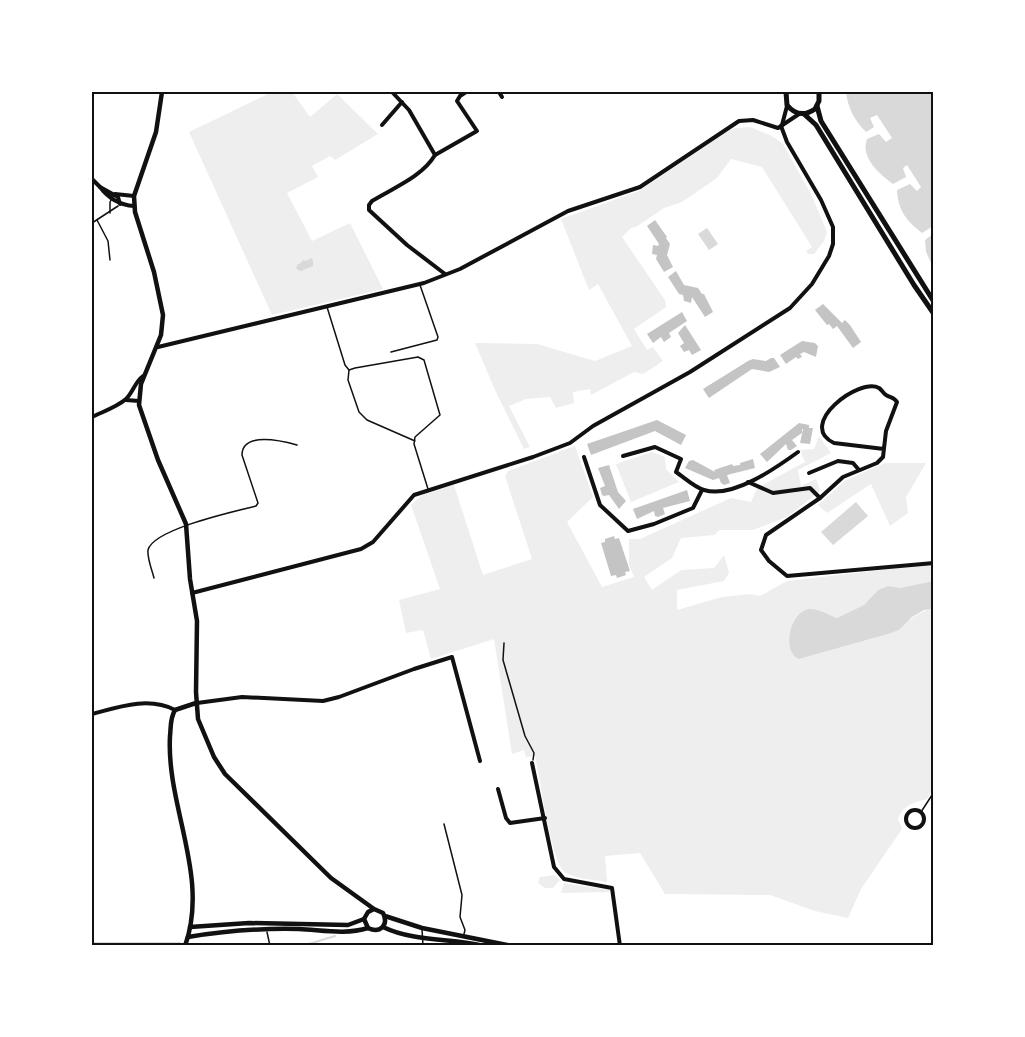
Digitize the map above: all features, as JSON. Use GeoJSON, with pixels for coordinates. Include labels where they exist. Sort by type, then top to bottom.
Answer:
{"type":"FeatureCollection","features":[{"type":"Feature","properties":{"kind":"main road"},"geometry":{"type":"LineString","coordinates":[[786,92],[787,105],[816,125],[933,314]]}},
{"type":"Feature","properties":{"kind":"main road"},"geometry":{"type":"LineString","coordinates":[[801,114],[812,111],[817,106],[819,92]]}},
{"type":"Feature","properties":{"kind":"main road"},"geometry":{"type":"LineString","coordinates":[[817,106],[821,121],[933,302]]}},
{"type":"Feature","properties":{"kind":"street"},"geometry":{"type":"LineString","coordinates":[[162,92],[156,132],[134,196],[134,206],[162,305],[163,325],[158,347],[144,375],[139,401],[158,460],[186,524],[192,593],[197,621],[196,703],[198,719],[207,744],[225,774],[331,878],[374,909],[381,911],[386,922],[376,931],[368,928],[357,932],[267,929],[228,931],[188,937]]}},
{"type":"Feature","properties":{"kind":"street"},"geometry":{"type":"LineString","coordinates":[[392,92],[414,117],[435,154]]}},
{"type":"Feature","properties":{"kind":"street"},"geometry":{"type":"LineString","coordinates":[[446,274],[406,245],[369,210],[369,205],[414,176],[430,163],[435,154],[477,131],[458,101],[460,96],[466,92]]}},
{"type":"Feature","properties":{"kind":"street"},"geometry":{"type":"LineString","coordinates":[[499,92],[502,97]]}},
{"type":"Feature","properties":{"kind":"street"},"geometry":{"type":"LineString","coordinates":[[382,124],[402,102]]}},
{"type":"Feature","properties":{"kind":"street"},"geometry":{"type":"LineString","coordinates":[[192,593],[362,549],[373,542],[410,499],[428,489],[533,457],[570,443],[593,426],[690,372],[790,308],[812,284],[829,256],[833,244],[833,227],[821,200],[787,142],[781,126],[787,105]]}},
{"type":"Feature","properties":{"kind":"street"},"geometry":{"type":"LineString","coordinates":[[158,347],[420,284],[460,269],[568,211],[640,187],[739,121],[753,120],[775,128],[801,114]]}},
{"type":"Feature","properties":{"kind":"street"},"geometry":{"type":"LineString","coordinates":[[92,179],[113,197],[120,200],[120,204],[134,206]]}},
{"type":"Feature","properties":{"kind":"street"},"geometry":{"type":"LineString","coordinates":[[113,197],[134,196]]}},
{"type":"Feature","properties":{"kind":"street"},"geometry":{"type":"LineString","coordinates":[[92,417],[125,400],[137,381],[144,375]]}},
{"type":"Feature","properties":{"kind":"street"},"geometry":{"type":"LineString","coordinates":[[884,450],[831,441],[821,428],[822,421],[852,390],[879,388],[897,402],[886,431],[884,450],[883,457],[843,477],[820,498],[766,535],[761,550],[769,561],[787,576],[933,562]]}},
{"type":"Feature","properties":{"kind":"street"},"geometry":{"type":"LineString","coordinates":[[130,394],[134,394],[139,401]]}},
{"type":"Feature","properties":{"kind":"street"},"geometry":{"type":"LineString","coordinates":[[125,400],[139,401]]}},
{"type":"Feature","properties":{"kind":"street"},"geometry":{"type":"LineString","coordinates":[[623,456],[655,447],[681,459],[676,472],[702,490],[720,493],[769,474],[798,452]]}},
{"type":"Feature","properties":{"kind":"street"},"geometry":{"type":"LineString","coordinates":[[584,457],[600,505],[628,531],[654,524],[693,508],[702,490]]}},
{"type":"Feature","properties":{"kind":"street"},"geometry":{"type":"LineString","coordinates":[[809,473],[838,461],[853,463],[859,471]]}},
{"type":"Feature","properties":{"kind":"street"},"geometry":{"type":"LineString","coordinates":[[748,482],[773,493],[810,488],[820,498]]}},
{"type":"Feature","properties":{"kind":"street"},"geometry":{"type":"LineString","coordinates":[[92,714],[141,703],[154,703],[175,710],[196,703],[242,697],[323,701],[452,657],[480,761]]}},
{"type":"Feature","properties":{"kind":"street"},"geometry":{"type":"LineString","coordinates":[[175,710],[172,715],[170,743],[172,773],[190,867],[192,904],[190,927],[185,945]]}},
{"type":"Feature","properties":{"kind":"street"},"geometry":{"type":"LineString","coordinates":[[532,763],[554,867],[564,879],[612,888],[620,945]]}},
{"type":"Feature","properties":{"kind":"street"},"geometry":{"type":"LineString","coordinates":[[498,789],[506,818],[510,824],[545,818]]}},
{"type":"Feature","properties":{"kind":"street"},"geometry":{"type":"LineString","coordinates":[[912,810],[921,812],[925,820],[922,826],[917,829],[909,826],[906,820],[907,814],[912,810]]}},
{"type":"Feature","properties":{"kind":"street"},"geometry":{"type":"LineString","coordinates":[[364,902],[368,928]]}},
{"type":"Feature","properties":{"kind":"street"},"geometry":{"type":"LineString","coordinates":[[190,927],[249,923],[348,925],[365,917],[374,909]]}},
{"type":"Feature","properties":{"kind":"street"},"geometry":{"type":"LineString","coordinates":[[385,916],[464,938],[512,945]]}},
{"type":"Feature","properties":{"kind":"street"},"geometry":{"type":"LineString","coordinates":[[383,927],[403,935],[422,938],[464,938],[484,945]]}},
{"type":"Feature","properties":{"kind":"lane"},"geometry":{"type":"LineString","coordinates":[[110,213],[113,197]]}},
{"type":"Feature","properties":{"kind":"lane"},"geometry":{"type":"LineString","coordinates":[[92,223],[110,213],[120,204]]}},
{"type":"Feature","properties":{"kind":"lane"},"geometry":{"type":"LineString","coordinates":[[98,220],[108,241],[110,260]]}},
{"type":"Feature","properties":{"kind":"lane"},"geometry":{"type":"LineString","coordinates":[[391,352],[437,340],[439,335],[420,284]]}},
{"type":"Feature","properties":{"kind":"lane"},"geometry":{"type":"LineString","coordinates":[[327,306],[345,365],[349,370],[348,380],[359,412],[367,420],[415,441]]}},
{"type":"Feature","properties":{"kind":"lane"},"geometry":{"type":"LineString","coordinates":[[349,370],[418,357],[424,360],[440,416],[415,437],[428,489]]}},
{"type":"Feature","properties":{"kind":"lane"},"geometry":{"type":"LineString","coordinates":[[154,578],[148,552],[152,543],[186,524],[256,506],[258,503],[242,455],[242,449],[246,445],[262,439],[279,440],[297,445]]}},
{"type":"Feature","properties":{"kind":"lane"},"geometry":{"type":"LineString","coordinates":[[444,824],[462,895],[460,917],[465,930],[464,938]]}},
{"type":"Feature","properties":{"kind":"lane"},"geometry":{"type":"LineString","coordinates":[[422,928],[423,945]]}},
{"type":"Feature","properties":{"kind":"lane"},"geometry":{"type":"LineString","coordinates":[[267,929],[270,945]]}},
{"type":"Feature","properties":{"kind":"path"},"geometry":{"type":"LineString","coordinates":[[504,643],[503,660],[525,736],[534,753],[532,763]]}},
{"type":"Feature","properties":{"kind":"path"},"geometry":{"type":"LineString","coordinates":[[921,812],[933,792]]}},
{"type":"Feature","properties":{"kind":"shaded area"},"geometry":{"type":"Polygon","coordinates":[[[272,92],[292,92],[310,117],[337,94],[378,134],[335,160],[330,156],[312,166],[318,177],[287,193],[312,241],[350,223],[383,289],[272,315],[189,132],[272,92]]]}},
{"type":"Feature","properties":{"kind":"shaded area"},"geometry":{"type":"Polygon","coordinates":[[[846,92],[933,92],[934,215],[931,216],[933,226],[922,233],[904,215],[899,204],[897,190],[910,184],[917,191],[921,187],[907,165],[903,168],[906,177],[893,184],[873,165],[866,153],[867,139],[879,134],[886,142],[892,138],[877,115],[870,118],[874,127],[866,132],[852,114],[846,92]]]}},
{"type":"Feature","properties":{"kind":"shaded area"},"geometry":{"type":"Polygon","coordinates":[[[750,127],[772,136],[783,144],[811,194],[827,232],[824,241],[814,254],[808,254],[806,251],[812,247],[762,167],[731,159],[717,178],[682,202],[664,208],[631,228],[622,237],[665,300],[666,307],[634,329],[647,350],[653,347],[663,361],[643,374],[634,372],[591,395],[590,389],[573,392],[574,403],[556,408],[550,397],[526,399],[509,406],[530,447],[524,449],[475,343],[537,344],[595,361],[632,346],[598,284],[589,290],[561,219],[639,191],[725,133],[735,128],[750,127]]]}},
{"type":"Feature","properties":{"kind":"shaded area"},"geometry":{"type":"Polygon","coordinates":[[[707,228],[718,244],[709,250],[698,234],[707,228]]]}},
{"type":"Feature","properties":{"kind":"shaded area"},"geometry":{"type":"Polygon","coordinates":[[[933,234],[933,267],[926,252],[925,240],[933,234]]]}},
{"type":"Feature","properties":{"kind":"shaded area"},"geometry":{"type":"Polygon","coordinates":[[[311,258],[313,266],[301,271],[296,268],[303,260],[311,258]]]}},
{"type":"Feature","properties":{"kind":"shaded area"},"geometry":{"type":"Polygon","coordinates":[[[819,436],[831,453],[798,470],[801,486],[816,479],[820,491],[787,517],[753,530],[720,530],[714,535],[681,538],[672,558],[644,577],[652,590],[681,570],[714,568],[724,555],[729,573],[724,581],[677,590],[677,610],[722,597],[750,594],[760,596],[787,581],[933,564],[933,581],[900,588],[888,586],[878,590],[864,605],[837,618],[811,609],[799,659],[888,634],[920,613],[933,609],[933,788],[927,799],[910,805],[900,814],[898,819],[902,829],[861,889],[848,918],[815,911],[770,895],[665,894],[640,853],[605,856],[607,882],[566,873],[561,866],[551,838],[535,756],[526,757],[524,750],[512,754],[494,639],[431,659],[423,630],[406,633],[399,600],[440,589],[411,505],[422,495],[454,485],[483,575],[532,559],[505,476],[508,471],[575,446],[593,497],[567,522],[602,587],[634,577],[629,564],[629,539],[640,539],[731,498],[751,502],[757,488],[805,462],[800,450],[814,449],[819,436]]]}},
{"type":"Feature","properties":{"kind":"shaded area"},"geometry":{"type":"Polygon","coordinates":[[[652,452],[665,457],[666,469],[679,482],[631,502],[616,464],[652,452]]]}},
{"type":"Feature","properties":{"kind":"shaded area"},"geometry":{"type":"Polygon","coordinates":[[[885,463],[926,463],[906,497],[908,513],[890,526],[871,484],[827,513],[818,505],[846,480],[885,463]]]}},
{"type":"Feature","properties":{"kind":"shaded area"},"geometry":{"type":"Polygon","coordinates":[[[856,502],[868,516],[833,545],[821,532],[856,502]]]}},
{"type":"Feature","properties":{"kind":"shaded area"},"geometry":{"type":"Polygon","coordinates":[[[933,581],[933,609],[924,610],[912,617],[899,630],[799,659],[793,655],[790,648],[790,632],[802,612],[809,609],[816,610],[837,618],[864,605],[878,590],[888,586],[900,588],[933,581]]]}},
{"type":"Feature","properties":{"kind":"shaded area"},"geometry":{"type":"Polygon","coordinates":[[[554,875],[560,880],[553,888],[545,888],[538,883],[540,877],[554,875]]]}},
{"type":"Feature","properties":{"kind":"shaded area"},"geometry":{"type":"Polygon","coordinates":[[[564,883],[609,890],[610,892],[561,893],[564,883]]]}},
{"type":"Feature","properties":{"kind":"building"},"geometry":{"type":"Polygon","coordinates":[[[655,220],[670,244],[667,255],[673,267],[664,272],[656,259],[657,255],[652,254],[653,245],[658,246],[659,244],[647,226],[655,220]]]}},
{"type":"Feature","properties":{"kind":"building"},"geometry":{"type":"Polygon","coordinates":[[[676,271],[684,285],[698,288],[704,294],[713,312],[705,317],[692,297],[691,303],[684,301],[683,295],[679,294],[668,277],[676,271]]]}},
{"type":"Feature","properties":{"kind":"building"},"geometry":{"type":"Polygon","coordinates":[[[823,304],[842,323],[845,320],[850,325],[861,342],[853,348],[837,326],[833,329],[829,324],[827,325],[815,310],[823,304]]]}},
{"type":"Feature","properties":{"kind":"building"},"geometry":{"type":"Polygon","coordinates":[[[682,312],[687,321],[669,333],[671,337],[664,342],[661,337],[653,343],[647,334],[682,312]]]}},
{"type":"Feature","properties":{"kind":"building"},"geometry":{"type":"Polygon","coordinates":[[[685,325],[701,350],[692,355],[689,350],[684,352],[680,346],[684,343],[678,333],[685,325]]]}},
{"type":"Feature","properties":{"kind":"building"},"geometry":{"type":"Polygon","coordinates":[[[802,341],[815,343],[818,346],[816,357],[804,352],[800,354],[802,357],[798,359],[796,357],[786,364],[780,355],[802,341]]]}},
{"type":"Feature","properties":{"kind":"building"},"geometry":{"type":"Polygon","coordinates":[[[774,358],[780,367],[769,372],[752,369],[709,398],[703,389],[748,361],[753,359],[766,361],[774,358]]]}},
{"type":"Feature","properties":{"kind":"building"},"geometry":{"type":"Polygon","coordinates":[[[657,420],[686,435],[681,445],[655,431],[591,455],[587,444],[657,420]]]}},
{"type":"Feature","properties":{"kind":"building"},"geometry":{"type":"Polygon","coordinates":[[[799,423],[813,428],[810,444],[800,443],[803,429],[802,429],[802,433],[792,440],[797,446],[788,450],[786,444],[767,462],[760,454],[799,423]]]}},
{"type":"Feature","properties":{"kind":"building"},"geometry":{"type":"Polygon","coordinates":[[[753,459],[755,468],[727,475],[730,483],[724,485],[719,478],[713,480],[685,468],[689,461],[693,460],[715,472],[714,470],[732,464],[733,466],[740,465],[740,463],[753,459]]]}},
{"type":"Feature","properties":{"kind":"building"},"geometry":{"type":"Polygon","coordinates":[[[609,465],[618,492],[626,501],[619,509],[609,495],[602,495],[600,488],[605,486],[598,468],[609,465]]]}},
{"type":"Feature","properties":{"kind":"building"},"geometry":{"type":"Polygon","coordinates":[[[687,490],[690,501],[663,508],[665,514],[658,517],[655,516],[654,511],[637,519],[633,509],[687,490]]]}},
{"type":"Feature","properties":{"kind":"building"},"geometry":{"type":"Polygon","coordinates":[[[614,536],[615,539],[619,538],[630,571],[617,578],[616,575],[611,576],[601,543],[614,536]]]}},
{"type":"Feature","properties":{"kind":"waterway"},"geometry":{"type":"LineString","coordinates":[[302,946],[335,936]]}},
{"type":"Feature","properties":{"kind":"waterway"},"geometry":{"type":"LineString","coordinates":[[92,943],[180,943]]}}]}
